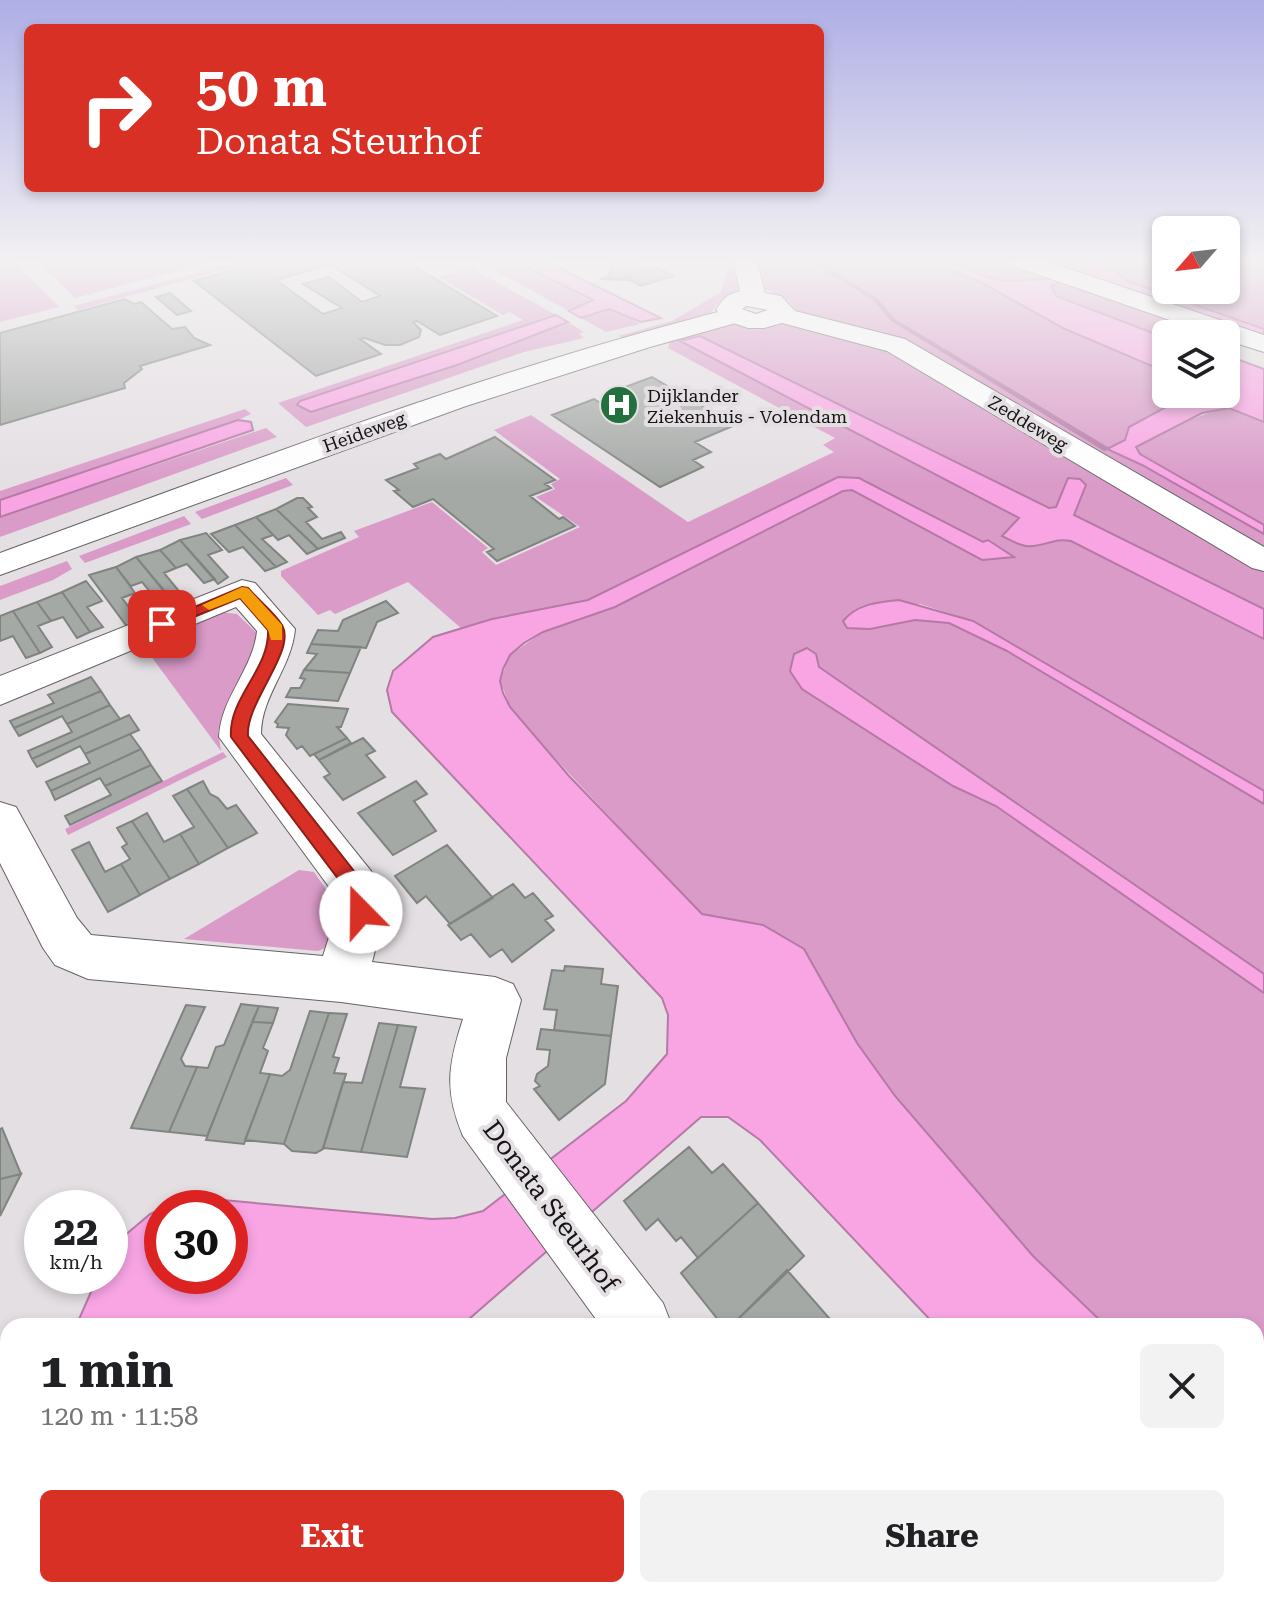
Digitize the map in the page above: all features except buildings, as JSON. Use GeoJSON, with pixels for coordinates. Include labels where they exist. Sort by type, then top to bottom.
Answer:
{"type":"FeatureCollection","features":[{"type":"Feature","properties":{"kind":"street","name":"Heideweg"},"geometry":{"type":"LineString","coordinates":[[0,565],[521,377],[669,335]]}},
{"type":"Feature","properties":{"kind":"street","name":"Zeddeweg"},"geometry":{"type":"LineString","coordinates":[[865,335],[896,345],[1264,561]]}},
{"type":"Feature","properties":{"kind":"street"},"geometry":{"type":"LineString","coordinates":[[1237,335],[1264,344]]}},
{"type":"Feature","properties":{"kind":"street"},"geometry":{"type":"LineString","coordinates":[[0,691],[242,591],[276,629],[277,646],[238,721],[240,737],[354,885],[361,912],[341,980]]}},
{"type":"Feature","properties":{"kind":"street","name":"Donata Steurhof"},"geometry":{"type":"LineString","coordinates":[[6,846],[60,933],[73,950],[88,957],[341,980],[495,1000],[475,1075],[475,1095],[483,1117],[634,1318]]}},
{"type":"Feature","properties":{"kind":"shaded area"},"geometry":{"type":"Polygon","coordinates":[[[480,335],[500,335],[297,405],[311,412],[457,365],[536,335],[580,335],[584,338],[524,352],[306,427],[278,403],[480,335]]]}},
{"type":"Feature","properties":{"kind":"shaded area"},"geometry":{"type":"Polygon","coordinates":[[[498,335],[536,335],[457,365],[311,412],[297,405],[300,401],[498,335]]]}},
{"type":"Feature","properties":{"kind":"shaded area"},"geometry":{"type":"Polygon","coordinates":[[[624,335],[639,335],[624,339],[619,336],[624,335]]]}},
{"type":"Feature","properties":{"kind":"shaded area"},"geometry":{"type":"Polygon","coordinates":[[[691,335],[836,335],[877,344],[1264,571],[1264,609],[1074,515],[1086,485],[1068,478],[1056,508],[1049,508],[700,336],[681,342],[1020,518],[1003,536],[1036,546],[1058,538],[1071,541],[1264,639],[1264,791],[973,621],[920,604],[847,628],[870,629],[915,620],[949,623],[1007,651],[1264,804],[1264,974],[819,667],[816,654],[807,648],[802,689],[953,786],[996,806],[1264,993],[1264,1318],[1098,1318],[1033,1256],[894,1096],[763,925],[702,915],[534,736],[510,707],[500,680],[510,655],[543,632],[615,607],[843,491],[852,490],[982,560],[1013,557],[859,478],[588,600],[492,619],[462,629],[408,582],[335,614],[330,610],[318,615],[281,576],[281,571],[359,537],[354,531],[432,502],[488,548],[482,552],[496,565],[580,527],[536,497],[555,489],[551,484],[560,479],[494,430],[531,415],[688,522],[834,452],[823,445],[835,438],[668,348],[670,342],[650,348],[691,335]]]}},
{"type":"Feature","properties":{"kind":"shaded area"},"geometry":{"type":"Polygon","coordinates":[[[885,335],[1078,335],[1152,366],[1152,408],[1164,408],[1129,427],[1125,440],[1108,449],[1264,534],[1264,551],[902,339],[885,335]]]}},
{"type":"Feature","properties":{"kind":"shaded area"},"geometry":{"type":"Polygon","coordinates":[[[1078,335],[1152,335],[1152,366],[1078,335]]]}},
{"type":"Feature","properties":{"kind":"shaded area"},"geometry":{"type":"Polygon","coordinates":[[[1120,335],[1152,335],[1152,347],[1120,335]]]}},
{"type":"Feature","properties":{"kind":"shaded area"},"geometry":{"type":"Polygon","coordinates":[[[700,336],[1049,508],[1056,507],[1068,478],[1080,479],[1086,485],[1074,515],[1264,609],[1264,639],[1071,541],[1026,546],[1002,536],[1019,518],[680,341],[700,336]]]}},
{"type":"Feature","properties":{"kind":"shaded area"},"geometry":{"type":"Polygon","coordinates":[[[1240,360],[1264,369],[1264,422],[1229,408],[1240,408],[1240,360]]]}},
{"type":"Feature","properties":{"kind":"shaded area"},"geometry":{"type":"Polygon","coordinates":[[[1164,408],[1229,408],[1202,413],[1136,447],[1140,454],[1264,525],[1264,534],[1142,465],[1107,449],[1125,440],[1129,427],[1164,408]]]}},
{"type":"Feature","properties":{"kind":"shaded area"},"geometry":{"type":"Polygon","coordinates":[[[1229,408],[1264,420],[1264,525],[1134,454],[1138,444],[1194,418],[1229,408]]]}},
{"type":"Feature","properties":{"kind":"shaded area"},"geometry":{"type":"Polygon","coordinates":[[[245,409],[251,414],[238,420],[0,500],[0,491],[245,409]]]}},
{"type":"Feature","properties":{"kind":"shaded area"},"geometry":{"type":"Polygon","coordinates":[[[238,420],[251,422],[253,430],[0,517],[0,500],[238,420]]]}},
{"type":"Feature","properties":{"kind":"shaded area"},"geometry":{"type":"Polygon","coordinates":[[[266,428],[277,437],[0,537],[0,517],[266,428]]]}},
{"type":"Feature","properties":{"kind":"shaded area"},"geometry":{"type":"Polygon","coordinates":[[[838,477],[859,478],[983,542],[988,540],[1014,557],[982,560],[852,490],[843,491],[615,607],[543,632],[510,655],[500,681],[510,707],[569,776],[702,914],[763,925],[804,949],[857,1043],[895,1096],[1033,1256],[1098,1318],[928,1318],[760,1140],[728,1117],[701,1117],[470,1318],[80,1318],[90,1294],[128,1294],[128,1233],[144,1219],[144,1294],[248,1294],[248,1202],[432,1219],[455,1218],[483,1211],[626,1101],[667,1054],[668,1015],[662,998],[392,712],[387,690],[393,671],[433,637],[492,619],[588,600],[838,477]]]}},
{"type":"Feature","properties":{"kind":"shaded area"},"geometry":{"type":"Polygon","coordinates":[[[286,478],[293,485],[202,519],[195,512],[286,478]]]}},
{"type":"Feature","properties":{"kind":"shaded area"},"geometry":{"type":"Polygon","coordinates":[[[184,516],[191,524],[85,563],[79,556],[184,516]]]}},
{"type":"Feature","properties":{"kind":"shaded area"},"geometry":{"type":"Polygon","coordinates":[[[67,561],[72,569],[53,580],[0,600],[0,586],[67,561]]]}},
{"type":"Feature","properties":{"kind":"shaded area"},"geometry":{"type":"Polygon","coordinates":[[[899,600],[973,621],[1264,791],[1264,804],[1007,651],[949,623],[915,620],[870,629],[847,628],[843,621],[861,607],[899,600]]]}},
{"type":"Feature","properties":{"kind":"shaded area"},"geometry":{"type":"Polygon","coordinates":[[[221,612],[237,614],[265,641],[218,731],[221,751],[142,644],[221,612]]]}},
{"type":"Feature","properties":{"kind":"shaded area"},"geometry":{"type":"Polygon","coordinates":[[[807,648],[816,654],[819,667],[1264,974],[1264,993],[996,806],[953,786],[802,689],[790,671],[794,654],[807,648]]]}},
{"type":"Feature","properties":{"kind":"shaded area"},"geometry":{"type":"Polygon","coordinates":[[[223,752],[227,757],[68,835],[65,829],[223,752]]]}},
{"type":"Feature","properties":{"kind":"shaded area"},"geometry":{"type":"Polygon","coordinates":[[[299,870],[314,872],[339,908],[328,947],[318,951],[184,939],[299,870]]]}},
{"type":"Feature","properties":{"kind":"waterway"},"geometry":{"type":"LineString","coordinates":[[917,335],[1107,449]]}},
{"type":"Feature","properties":{"kind":"slow traffic"},"geometry":{"type":"LineString","coordinates":[[209,605],[242,591],[276,629],[276,636]]}},
{"type":"Feature","properties":{"kind":"place","name":"Dijklander Ziekenhuis - Volendam"},"geometry":{"type":"Point","coordinates":[619,405]}},
{"type":"Feature","properties":{"kind":"route"},"geometry":{"type":"LineString","coordinates":[[162,624],[242,591],[276,629],[277,646],[238,721],[240,737],[354,885],[361,912]]}}]}
